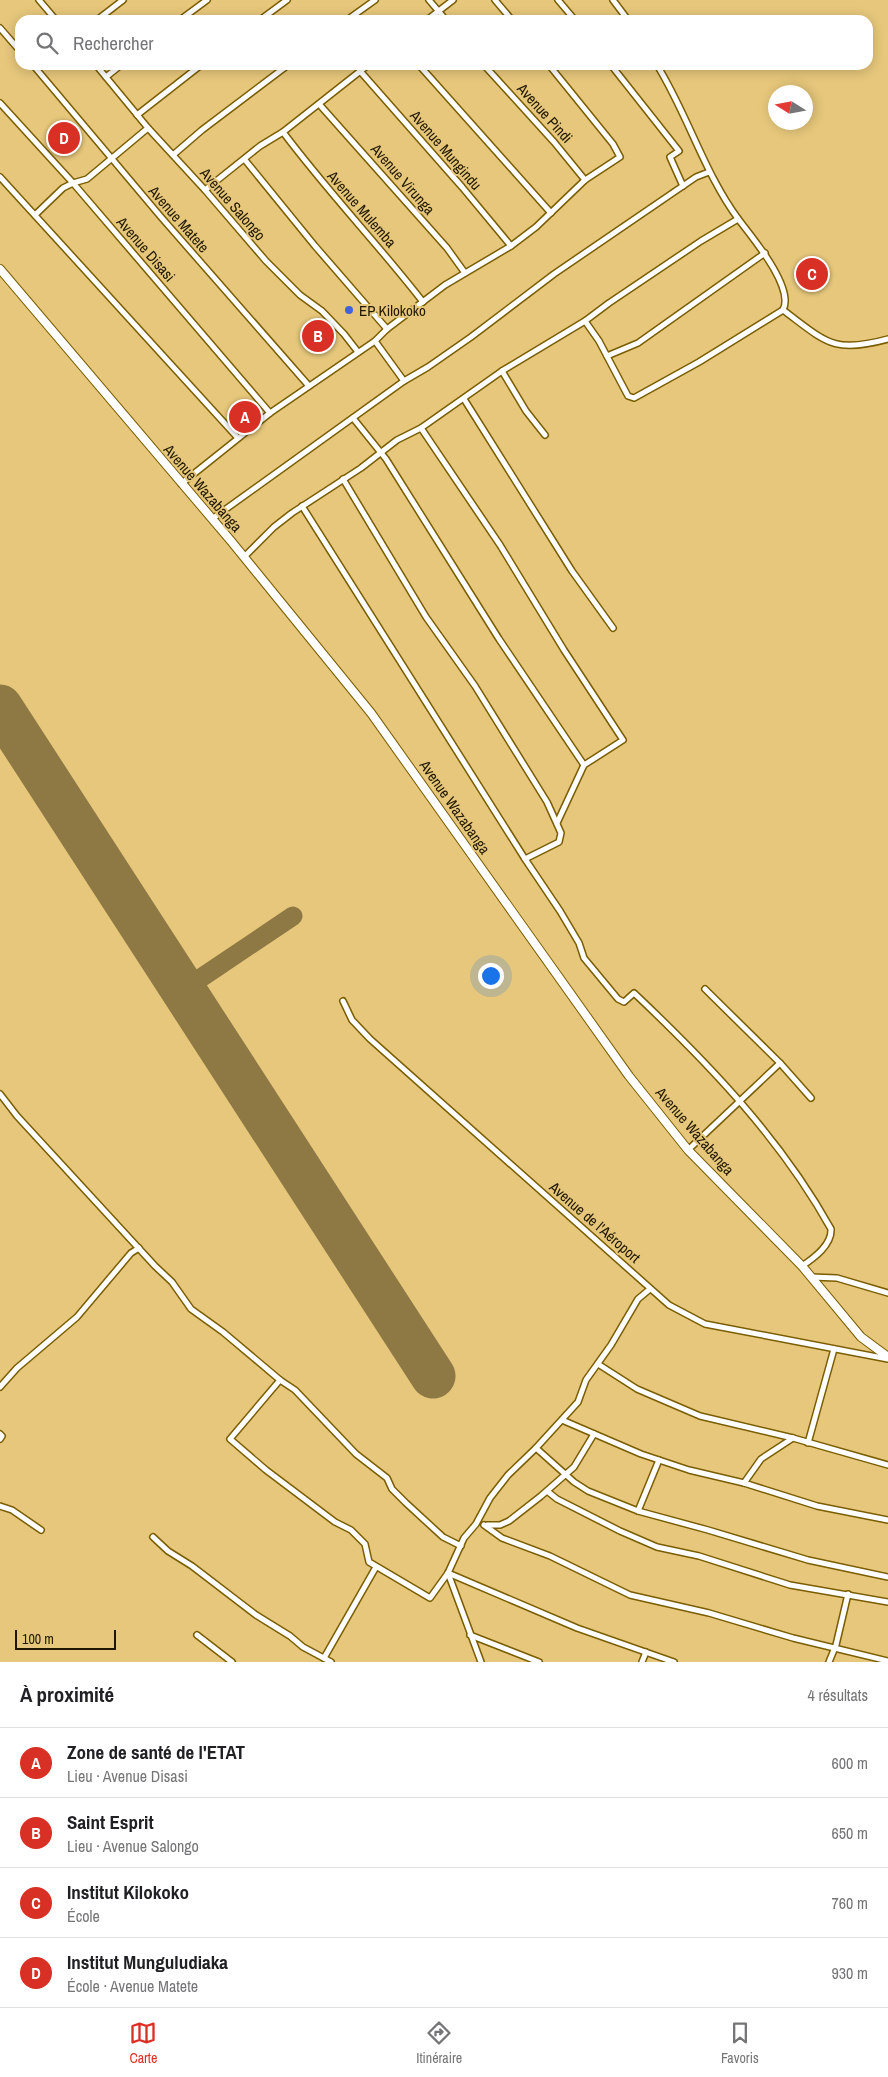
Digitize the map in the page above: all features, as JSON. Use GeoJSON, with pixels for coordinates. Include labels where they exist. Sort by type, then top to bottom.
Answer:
{"type":"FeatureCollection","features":[{"type":"Feature","properties":{"kind":"main road","name":"Avenue Wazabanga"},"geometry":{"type":"LineString","coordinates":[[0,270],[244,557],[371,713],[629,1076],[688,1150],[802,1266],[861,1337],[888,1358]]}},
{"type":"Feature","properties":{"kind":"street"},"geometry":{"type":"LineString","coordinates":[[104,15],[123,0]]}},
{"type":"Feature","properties":{"kind":"street"},"geometry":{"type":"LineString","coordinates":[[187,15],[207,0]]}},
{"type":"Feature","properties":{"kind":"street"},"geometry":{"type":"LineString","coordinates":[[266,15],[286,0]]}},
{"type":"Feature","properties":{"kind":"street"},"geometry":{"type":"LineString","coordinates":[[354,15],[375,0]]}},
{"type":"Feature","properties":{"kind":"street"},"geometry":{"type":"LineString","coordinates":[[429,0],[442,15]]}},
{"type":"Feature","properties":{"kind":"street"},"geometry":{"type":"LineString","coordinates":[[434,15],[453,0]]}},
{"type":"Feature","properties":{"kind":"street"},"geometry":{"type":"LineString","coordinates":[[495,0],[508,15]]}},
{"type":"Feature","properties":{"kind":"street"},"geometry":{"type":"LineString","coordinates":[[558,0],[570,15]]}},
{"type":"Feature","properties":{"kind":"street"},"geometry":{"type":"LineString","coordinates":[[613,0],[624,15]]}},
{"type":"Feature","properties":{"kind":"street"},"geometry":{"type":"LineString","coordinates":[[42,1],[52,15]]}},
{"type":"Feature","properties":{"kind":"street"},"geometry":{"type":"LineString","coordinates":[[0,28],[15,45]]}},
{"type":"Feature","properties":{"kind":"street","name":"Avenue Matete"},"geometry":{"type":"LineString","coordinates":[[37,70],[309,386]]}},
{"type":"Feature","properties":{"kind":"street","name":"Avenue Salongo"},"geometry":{"type":"LineString","coordinates":[[100,70],[148,128],[266,261],[300,296],[322,311],[358,352]]}},
{"type":"Feature","properties":{"kind":"street"},"geometry":{"type":"LineString","coordinates":[[106,77],[115,70]]}},
{"type":"Feature","properties":{"kind":"street"},"geometry":{"type":"LineString","coordinates":[[137,115],[195,70]]}},
{"type":"Feature","properties":{"kind":"street"},"geometry":{"type":"LineString","coordinates":[[173,156],[202,130],[281,70]]}},
{"type":"Feature","properties":{"kind":"street"},"geometry":{"type":"LineString","coordinates":[[423,70],[551,213]]}},
{"type":"Feature","properties":{"kind":"street","name":"Avenue Pindi"},"geometry":{"type":"LineString","coordinates":[[489,70],[554,142],[585,180]]}},
{"type":"Feature","properties":{"kind":"street"},"geometry":{"type":"LineString","coordinates":[[181,484],[270,414],[375,341],[387,329],[422,302],[465,273],[511,246],[551,213],[585,180],[620,157],[587,111],[553,70]]}},
{"type":"Feature","properties":{"kind":"street"},"geometry":{"type":"LineString","coordinates":[[615,70],[679,151],[670,157],[683,186]]}},
{"type":"Feature","properties":{"kind":"street"},"geometry":{"type":"LineString","coordinates":[[585,321],[607,356],[628,396],[634,398],[699,362],[783,310],[786,300],[764,252],[738,219],[710,172],[681,109],[660,70]]}},
{"type":"Feature","properties":{"kind":"street"},"geometry":{"type":"LineString","coordinates":[[205,190],[360,71]]}},
{"type":"Feature","properties":{"kind":"street","name":"Avenue Mungindu"},"geometry":{"type":"LineString","coordinates":[[360,71],[511,246]]}},
{"type":"Feature","properties":{"kind":"street","name":"Avenue Disasi"},"geometry":{"type":"LineString","coordinates":[[0,103],[73,183],[270,414]]}},
{"type":"Feature","properties":{"kind":"street","name":"Avenue Virunga"},"geometry":{"type":"LineString","coordinates":[[319,104],[447,248],[465,273]]}},
{"type":"Feature","properties":{"kind":"street"},"geometry":{"type":"LineString","coordinates":[[34,215],[63,188],[87,179],[148,128]]}},
{"type":"Feature","properties":{"kind":"street","name":"Avenue Mulemba"},"geometry":{"type":"LineString","coordinates":[[283,132],[330,191],[391,261],[422,302]]}},
{"type":"Feature","properties":{"kind":"street"},"geometry":{"type":"LineString","coordinates":[[245,160],[315,246],[387,329]]}},
{"type":"Feature","properties":{"kind":"street"},"geometry":{"type":"LineString","coordinates":[[212,519],[404,381],[464,342],[554,274],[696,177],[710,172]]}},
{"type":"Feature","properties":{"kind":"street"},"geometry":{"type":"LineString","coordinates":[[0,177],[238,438]]}},
{"type":"Feature","properties":{"kind":"street"},"geometry":{"type":"LineString","coordinates":[[244,557],[274,527],[398,440],[421,428],[502,371],[585,321],[693,246],[738,219]]}},
{"type":"Feature","properties":{"kind":"street"},"geometry":{"type":"LineString","coordinates":[[607,356],[638,343],[764,252]]}},
{"type":"Feature","properties":{"kind":"street"},"geometry":{"type":"LineString","coordinates":[[783,310],[817,336],[835,344],[849,347],[888,339]]}},
{"type":"Feature","properties":{"kind":"street"},"geometry":{"type":"LineString","coordinates":[[375,341],[404,381]]}},
{"type":"Feature","properties":{"kind":"street"},"geometry":{"type":"LineString","coordinates":[[502,371],[526,411],[545,435]]}},
{"type":"Feature","properties":{"kind":"street"},"geometry":{"type":"LineString","coordinates":[[464,399],[572,571],[613,628]]}},
{"type":"Feature","properties":{"kind":"street"},"geometry":{"type":"LineString","coordinates":[[353,418],[386,458],[524,677],[584,765]]}},
{"type":"Feature","properties":{"kind":"street"},"geometry":{"type":"LineString","coordinates":[[421,428],[500,544],[564,650],[623,740],[584,765],[557,823]]}},
{"type":"Feature","properties":{"kind":"street"},"geometry":{"type":"LineString","coordinates":[[343,479],[426,617],[475,686],[547,802],[561,833],[560,842],[525,859]]}},
{"type":"Feature","properties":{"kind":"street"},"geometry":{"type":"LineString","coordinates":[[302,506],[525,859],[560,911],[579,943],[584,958],[607,987],[622,1002],[627,1001],[634,993],[682,1038],[739,1100],[799,1176],[831,1229],[829,1240],[816,1257],[802,1266]]}},
{"type":"Feature","properties":{"kind":"street"},"geometry":{"type":"LineString","coordinates":[[705,989],[780,1063],[811,1098]]}},
{"type":"Feature","properties":{"kind":"street","name":"Avenue de l'Aéroport"},"geometry":{"type":"LineString","coordinates":[[342,1001],[352,1020],[370,1039],[669,1305],[705,1324],[888,1358]]}},
{"type":"Feature","properties":{"kind":"street"},"geometry":{"type":"LineString","coordinates":[[688,1150],[780,1063]]}},
{"type":"Feature","properties":{"kind":"street"},"geometry":{"type":"LineString","coordinates":[[0,1094],[17,1116],[172,1282],[191,1309],[295,1390],[356,1454],[387,1478],[392,1489],[406,1503],[443,1537],[461,1546]]}},
{"type":"Feature","properties":{"kind":"street"},"geometry":{"type":"LineString","coordinates":[[0,1387],[17,1368],[77,1317],[94,1295],[139,1248]]}},
{"type":"Feature","properties":{"kind":"street"},"geometry":{"type":"LineString","coordinates":[[811,1276],[837,1278],[888,1293]]}},
{"type":"Feature","properties":{"kind":"street"},"geometry":{"type":"LineString","coordinates":[[280,1380],[230,1439],[266,1470],[335,1522],[351,1530],[365,1544],[369,1562],[430,1598],[448,1573],[461,1546],[490,1498],[508,1475],[536,1448],[578,1402],[586,1380],[611,1345],[638,1299],[650,1289]]}},
{"type":"Feature","properties":{"kind":"street"},"geometry":{"type":"LineString","coordinates":[[808,1443],[834,1349]]}},
{"type":"Feature","properties":{"kind":"street"},"geometry":{"type":"LineString","coordinates":[[598,1364],[637,1389],[700,1416],[793,1438],[888,1465]]}},
{"type":"Feature","properties":{"kind":"street"},"geometry":{"type":"LineString","coordinates":[[562,1420],[659,1460],[689,1470],[744,1483],[817,1506],[888,1520]]}},
{"type":"Feature","properties":{"kind":"street"},"geometry":{"type":"LineString","coordinates":[[0,1434],[2,1436],[0,1439]]}},
{"type":"Feature","properties":{"kind":"street"},"geometry":{"type":"LineString","coordinates":[[476,1524],[500,1525],[509,1521],[574,1468],[594,1434]]}},
{"type":"Feature","properties":{"kind":"street"},"geometry":{"type":"LineString","coordinates":[[744,1483],[761,1459],[793,1438]]}},
{"type":"Feature","properties":{"kind":"street"},"geometry":{"type":"LineString","coordinates":[[536,1448],[565,1474],[588,1491],[638,1511],[808,1560],[888,1577]]}},
{"type":"Feature","properties":{"kind":"street"},"geometry":{"type":"LineString","coordinates":[[638,1511],[659,1460]]}},
{"type":"Feature","properties":{"kind":"street"},"geometry":{"type":"LineString","coordinates":[[547,1491],[557,1499],[620,1532],[657,1546],[699,1556],[790,1585],[888,1602]]}},
{"type":"Feature","properties":{"kind":"street"},"geometry":{"type":"LineString","coordinates":[[0,1506],[12,1510],[41,1530]]}},
{"type":"Feature","properties":{"kind":"street"},"geometry":{"type":"LineString","coordinates":[[484,1525],[502,1538],[550,1556],[630,1595],[709,1613],[888,1661]]}},
{"type":"Feature","properties":{"kind":"street"},"geometry":{"type":"LineString","coordinates":[[153,1537],[168,1551],[192,1566],[256,1615],[290,1636],[303,1647],[331,1662]]}},
{"type":"Feature","properties":{"kind":"street"},"geometry":{"type":"LineString","coordinates":[[324,1658],[376,1567]]}},
{"type":"Feature","properties":{"kind":"street"},"geometry":{"type":"LineString","coordinates":[[448,1573],[481,1662]]}},
{"type":"Feature","properties":{"kind":"street"},"geometry":{"type":"LineString","coordinates":[[448,1573],[577,1628],[674,1662]]}},
{"type":"Feature","properties":{"kind":"street"},"geometry":{"type":"LineString","coordinates":[[829,1662],[848,1594]]}},
{"type":"Feature","properties":{"kind":"street"},"geometry":{"type":"LineString","coordinates":[[198,1635],[232,1662]]}},
{"type":"Feature","properties":{"kind":"street"},"geometry":{"type":"LineString","coordinates":[[470,1635],[539,1662]]}},
{"type":"Feature","properties":{"kind":"street"},"geometry":{"type":"LineString","coordinates":[[642,1662],[646,1652]]}},
{"type":"Feature","properties":{"kind":"taxiway"},"geometry":{"type":"LineString","coordinates":[[183,990],[293,916]]}},
{"type":"Feature","properties":{"kind":"runway"},"geometry":{"type":"LineString","coordinates":[[0,707],[433,1376]]}},
{"type":"Feature","properties":{"kind":"place","name":"Institut Munguludiaka"},"geometry":{"type":"Point","coordinates":[64,138]}},
{"type":"Feature","properties":{"kind":"place","name":"Institut Kilokoko"},"geometry":{"type":"Point","coordinates":[812,274]}},
{"type":"Feature","properties":{"kind":"place","name":"EP Kilokoko"},"geometry":{"type":"Point","coordinates":[349,310]}},
{"type":"Feature","properties":{"kind":"place","name":"Saint Esprit"},"geometry":{"type":"Point","coordinates":[318,336]}},
{"type":"Feature","properties":{"kind":"place","name":"Zone de santé de l'ETAT"},"geometry":{"type":"Point","coordinates":[245,417]}}]}
